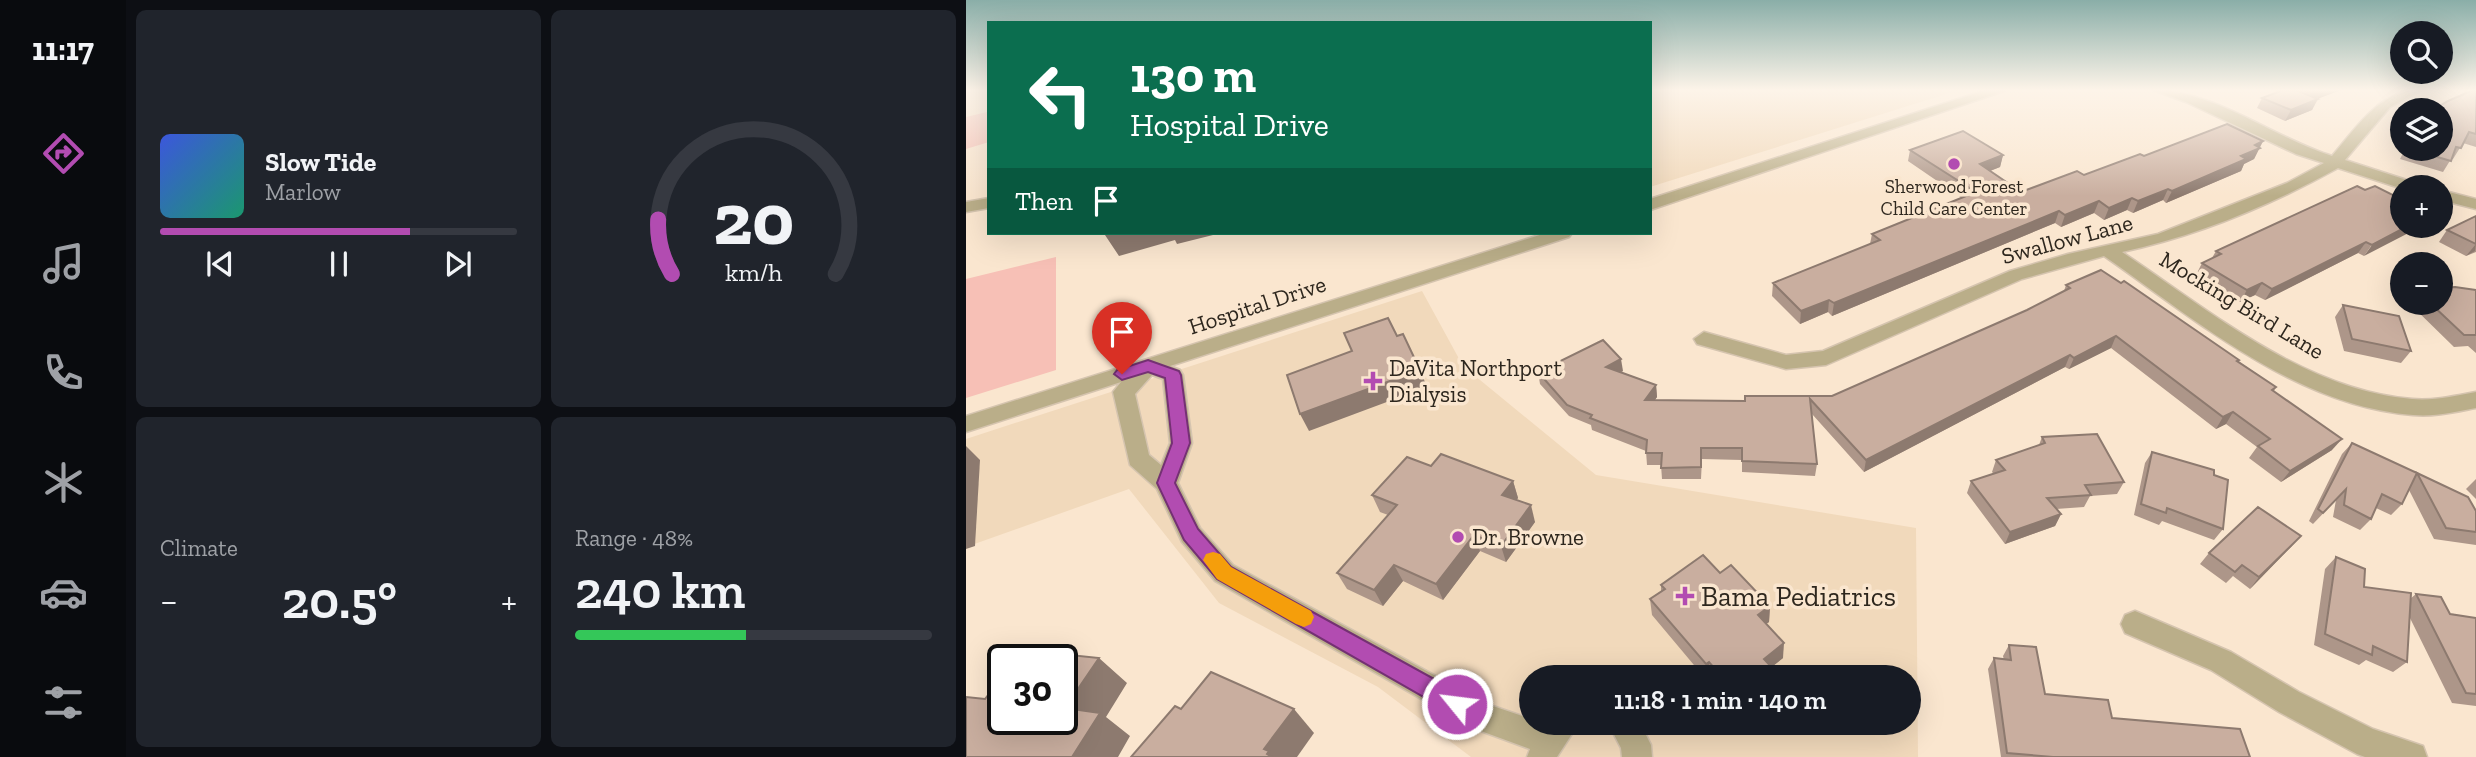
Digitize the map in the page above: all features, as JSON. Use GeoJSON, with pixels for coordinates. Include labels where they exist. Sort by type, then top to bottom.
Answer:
{"type":"FeatureCollection","features":[{"type":"Feature","properties":{"kind":"street"},"geometry":{"type":"LineString","coordinates":[[1652,204],[1892,125]]}},
{"type":"Feature","properties":{"kind":"street"},"geometry":{"type":"LineString","coordinates":[[2243,125],[2334,164],[2390,180]]}},
{"type":"Feature","properties":{"kind":"street","name":"Swallow Lane"},"geometry":{"type":"LineString","coordinates":[[1704,339],[1786,362],[1826,358],[2016,275],[2068,259],[2163,239],[2210,222],[2293,186],[2334,164],[2367,125]]}},
{"type":"Feature","properties":{"kind":"street"},"geometry":{"type":"LineString","coordinates":[[2453,198],[2476,204]]}},
{"type":"Feature","properties":{"kind":"street"},"geometry":{"type":"LineString","coordinates":[[966,207],[987,203]]}},
{"type":"Feature","properties":{"kind":"street","name":"Hospital Drive"},"geometry":{"type":"LineString","coordinates":[[966,424],[1557,235]]}},
{"type":"Feature","properties":{"kind":"street","name":"Mocking Bird Lane"},"geometry":{"type":"LineString","coordinates":[[2109,252],[2262,352],[2330,387],[2370,401],[2410,407],[2445,406],[2476,400]]}},
{"type":"Feature","properties":{"kind":"street"},"geometry":{"type":"LineString","coordinates":[[1166,483],[1181,443],[1173,375],[1148,366],[1124,392],[1138,459],[1166,483],[1191,535],[1224,573],[1480,717],[1551,740]]}},
{"type":"Feature","properties":{"kind":"street"},"geometry":{"type":"LineString","coordinates":[[2135,624],[2221,660],[2289,702],[2368,743],[2412,757]]}},
{"type":"Feature","properties":{"kind":"street"},"geometry":{"type":"LineString","coordinates":[[1631,735],[1637,757]]}},
{"type":"Feature","properties":{"kind":"shaded area"},"geometry":{"type":"Polygon","coordinates":[[[966,125],[987,125],[987,143],[966,149],[966,125]]]}},
{"type":"Feature","properties":{"kind":"shaded area"},"geometry":{"type":"Polygon","coordinates":[[[1652,125],[1846,125],[1652,186],[1652,125]]]}},
{"type":"Feature","properties":{"kind":"shaded area"},"geometry":{"type":"Polygon","coordinates":[[[1056,257],[1056,370],[966,398],[966,279],[1056,257]]]}},
{"type":"Feature","properties":{"kind":"shaded area"},"geometry":{"type":"Polygon","coordinates":[[[1422,291],[1463,366],[1596,475],[1916,528],[1917,665],[1519,665],[1519,735],[1918,735],[1918,757],[1471,757],[1378,687],[1219,603],[1129,489],[966,547],[966,439],[1422,291]]]}},
{"type":"Feature","properties":{"kind":"building"},"geometry":{"type":"Polygon","coordinates":[[[2224,125],[2230,125],[2263,141],[2255,145],[2260,148],[2241,156],[2246,159],[2172,191],[2168,189],[2138,201],[2132,198],[2109,208],[2099,201],[2065,215],[2059,211],[1834,303],[1829,300],[1801,311],[1773,283],[1880,240],[1872,234],[1976,192],[1910,150],[1963,131],[2003,155],[1980,164],[2021,192],[2077,171],[2084,175],[2140,154],[2144,156],[2224,125]]]}},
{"type":"Feature","properties":{"kind":"building"},"geometry":{"type":"Polygon","coordinates":[[[2453,125],[2476,125],[2476,134],[2469,132],[2461,148],[2456,147],[2453,155],[2453,125]]]}},
{"type":"Feature","properties":{"kind":"building"},"geometry":{"type":"Polygon","coordinates":[[[2357,186],[2365,190],[2375,186],[2390,194],[2390,236],[2372,245],[2366,242],[2272,289],[2262,283],[2247,290],[2202,263],[2221,254],[2216,251],[2357,186]]]}},
{"type":"Feature","properties":{"kind":"building"},"geometry":{"type":"Polygon","coordinates":[[[2476,216],[2476,244],[2453,233],[2453,227],[2476,216]]]}},
{"type":"Feature","properties":{"kind":"building"},"geometry":{"type":"Polygon","coordinates":[[[2101,270],[2121,283],[2124,281],[2239,360],[2237,361],[2276,387],[2272,390],[2342,439],[2290,471],[2258,446],[2270,439],[2233,412],[2223,417],[2116,336],[2074,358],[2070,355],[1866,460],[1810,399],[1817,464],[1742,461],[1742,448],[1701,448],[1701,467],[1661,468],[1662,453],[1646,453],[1647,440],[1590,418],[1592,415],[1567,405],[1538,372],[1603,340],[1621,359],[1606,367],[1656,385],[1645,400],[1745,401],[1745,396],[1832,396],[2027,310],[2070,288],[2066,285],[2101,270]]]}},
{"type":"Feature","properties":{"kind":"building"},"geometry":{"type":"Polygon","coordinates":[[[2453,287],[2476,290],[2476,335],[2464,335],[2443,315],[2453,315],[2453,287]]]}},
{"type":"Feature","properties":{"kind":"building"},"geometry":{"type":"Polygon","coordinates":[[[2343,305],[2399,316],[2411,351],[2352,339],[2343,305]]]}},
{"type":"Feature","properties":{"kind":"building"},"geometry":{"type":"Polygon","coordinates":[[[1388,318],[1397,336],[1403,334],[1420,370],[1300,414],[1287,375],[1352,351],[1344,333],[1388,318]]]}},
{"type":"Feature","properties":{"kind":"building"},"geometry":{"type":"Polygon","coordinates":[[[2097,434],[2124,482],[2085,485],[2091,495],[2047,498],[2061,514],[2010,532],[1971,481],[2005,470],[1996,460],[2045,443],[2042,437],[2097,434]]]}},
{"type":"Feature","properties":{"kind":"building"},"geometry":{"type":"Polygon","coordinates":[[[2352,443],[2417,473],[2402,504],[2382,494],[2371,519],[2344,505],[2346,489],[2323,513],[2318,509],[2352,443]]]}},
{"type":"Feature","properties":{"kind":"building"},"geometry":{"type":"Polygon","coordinates":[[[2152,452],[2214,470],[2214,475],[2228,480],[2223,529],[2167,508],[2166,513],[2141,504],[2152,452]]]}},
{"type":"Feature","properties":{"kind":"building","name":"Dr. Browne"},"geometry":{"type":"Polygon","coordinates":[[[1441,454],[1513,481],[1502,495],[1531,505],[1501,546],[1474,535],[1436,584],[1394,565],[1374,590],[1337,573],[1397,505],[1372,495],[1407,457],[1431,466],[1441,454]]]}},
{"type":"Feature","properties":{"kind":"building"},"geometry":{"type":"Polygon","coordinates":[[[2417,473],[2468,497],[2476,511],[2476,532],[2446,528],[2417,473]]]}},
{"type":"Feature","properties":{"kind":"building"},"geometry":{"type":"Polygon","coordinates":[[[2258,507],[2301,536],[2259,577],[2242,565],[2235,572],[2209,553],[2258,507]]]}},
{"type":"Feature","properties":{"kind":"building"},"geometry":{"type":"Polygon","coordinates":[[[1703,555],[1720,573],[1731,565],[1770,606],[1758,615],[1784,643],[1764,659],[1770,665],[1706,664],[1650,599],[1665,589],[1661,585],[1703,555]]]}},
{"type":"Feature","properties":{"kind":"building"},"geometry":{"type":"Polygon","coordinates":[[[2336,557],[2365,569],[2364,587],[2411,593],[2407,662],[2373,646],[2372,655],[2325,634],[2336,557]]]}},
{"type":"Feature","properties":{"kind":"building"},"geometry":{"type":"Polygon","coordinates":[[[2416,594],[2441,597],[2450,614],[2476,618],[2476,694],[2466,693],[2416,594]]]}},
{"type":"Feature","properties":{"kind":"building"},"geometry":{"type":"Polygon","coordinates":[[[2009,645],[2036,647],[2045,694],[2108,700],[2112,718],[2240,729],[2250,757],[2053,757],[2007,753],[1994,658],[2011,660],[2009,645]]]}},
{"type":"Feature","properties":{"kind":"building"},"geometry":{"type":"Polygon","coordinates":[[[1078,656],[1099,658],[1078,689],[1078,656]]]}},
{"type":"Feature","properties":{"kind":"building"},"geometry":{"type":"Polygon","coordinates":[[[1211,672],[1294,709],[1264,749],[1269,751],[1267,754],[1272,757],[1131,757],[1175,706],[1181,709],[1211,672]]]}},
{"type":"Feature","properties":{"kind":"building"},"geometry":{"type":"Polygon","coordinates":[[[987,696],[987,735],[1078,735],[1078,710],[1100,713],[1072,757],[966,757],[966,697],[985,699],[987,696]]]}},
{"type":"Feature","properties":{"kind":"slow traffic"},"geometry":{"type":"LineString","coordinates":[[1213,560],[1224,573],[1304,617]]}},
{"type":"Feature","properties":{"kind":"place","name":"Sherwood Forest Child Care Center"},"geometry":{"type":"Point","coordinates":[1954,164]}},
{"type":"Feature","properties":{"kind":"place","name":"DaVita Northport Dialysis"},"geometry":{"type":"Point","coordinates":[1373,381]}},
{"type":"Feature","properties":{"kind":"place","name":"Dr. Browne"},"geometry":{"type":"Point","coordinates":[1458,537]}},
{"type":"Feature","properties":{"kind":"place","name":"Bama Pediatrics"},"geometry":{"type":"Point","coordinates":[1685,596]}},
{"type":"Feature","properties":{"kind":"route"},"geometry":{"type":"LineString","coordinates":[[1122,374],[1148,366],[1173,375],[1181,443],[1166,483],[1191,535],[1224,573],[1457,704]]}}]}
